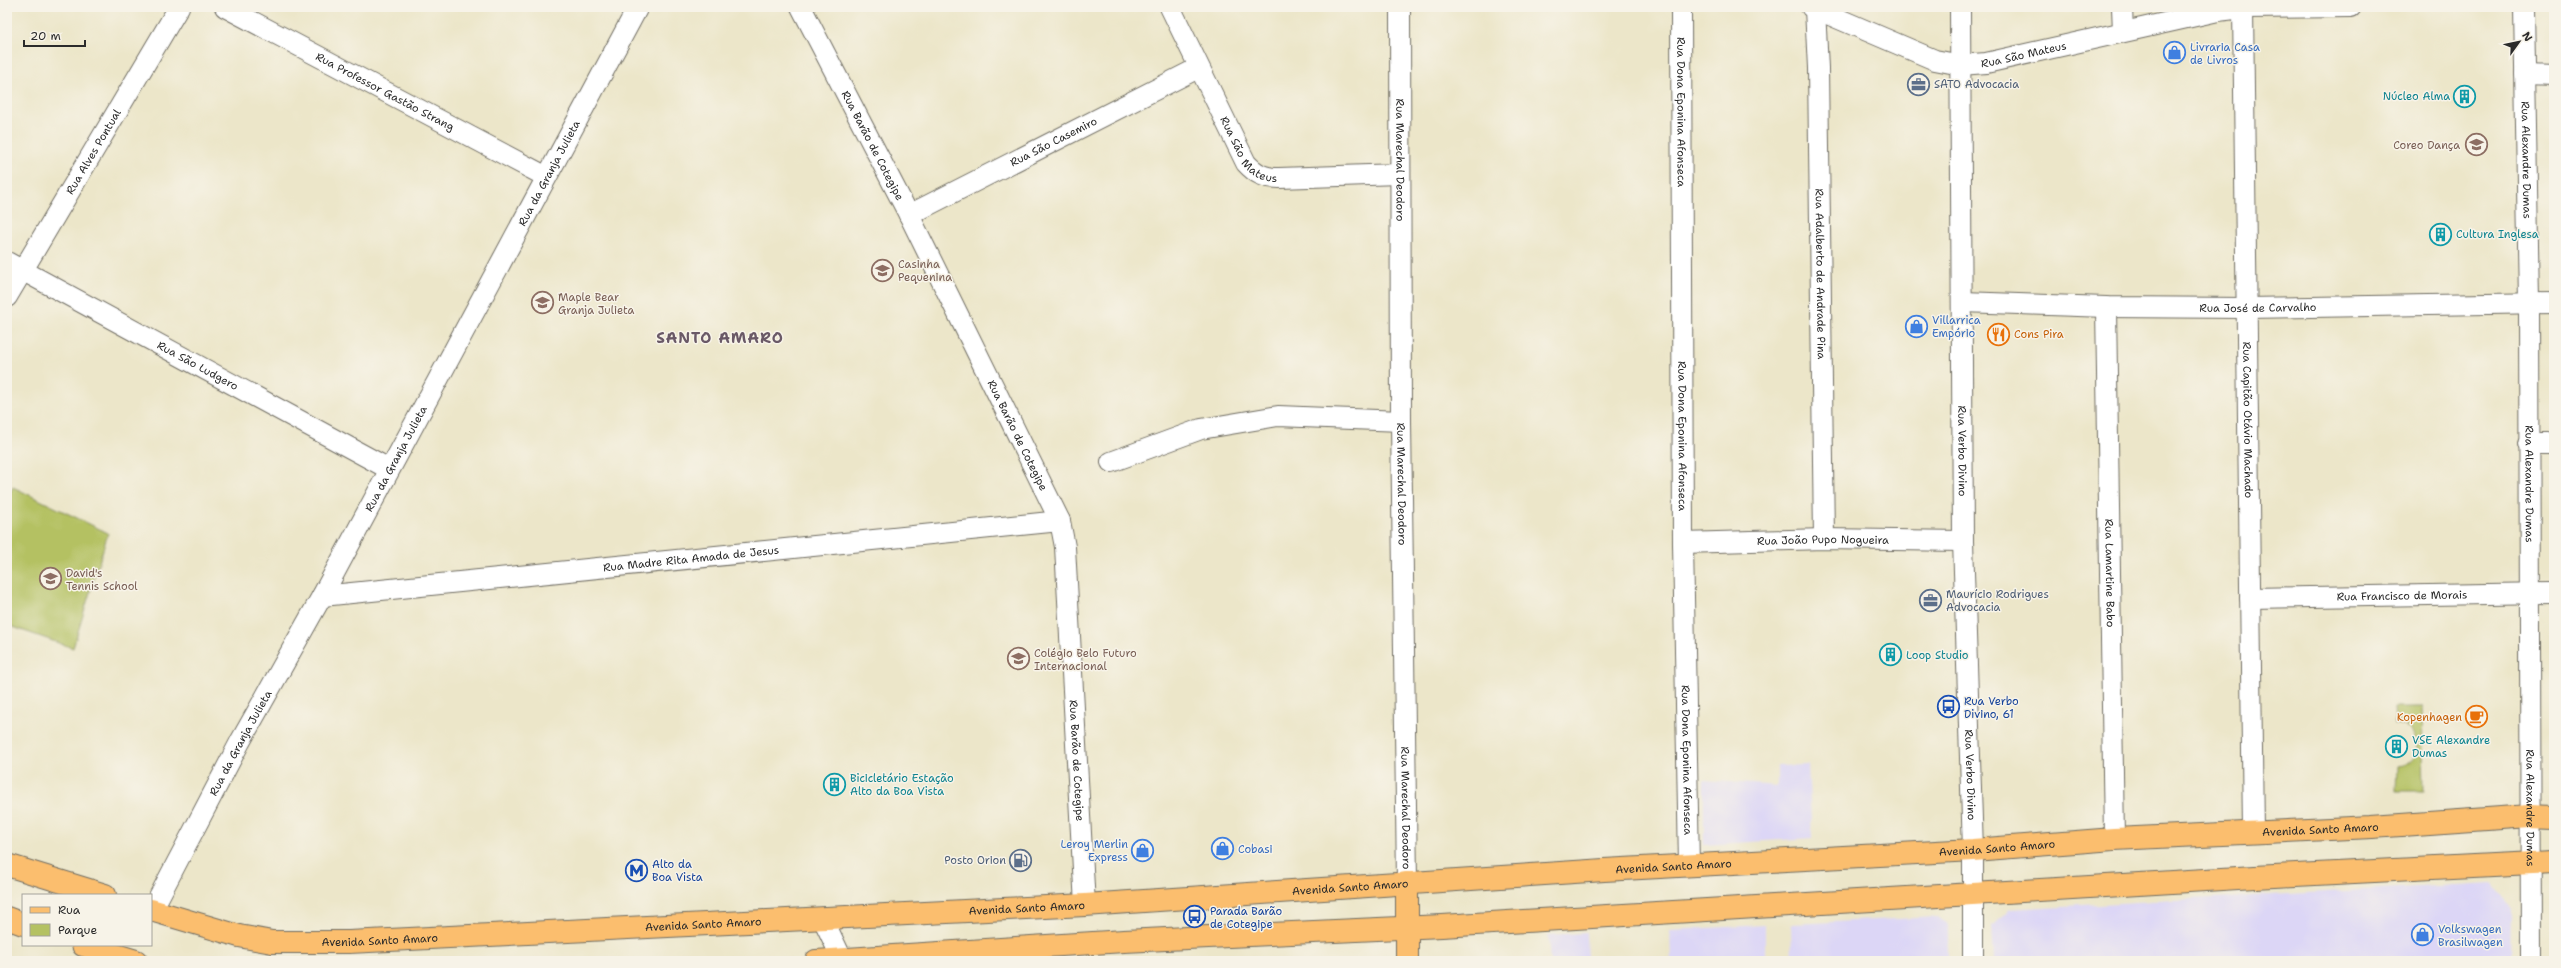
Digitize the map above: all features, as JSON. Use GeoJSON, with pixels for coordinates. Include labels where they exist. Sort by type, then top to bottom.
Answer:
{"type":"FeatureCollection","features":[{"type":"Feature","properties":{"kind":"main road","name":"Avenida Santo Amaro"},"geometry":{"type":"LineString","coordinates":[[152,910],[239,936],[272,942],[317,943],[1085,905],[1689,865],[1974,850],[2114,839],[2253,833],[2530,816],[2554,817]]}},
{"type":"Feature","properties":{"kind":"main road"},"geometry":{"type":"LineString","coordinates":[[816,961],[1124,941],[1974,895],[2531,862],[2554,862]]}},
{"type":"Feature","properties":{"kind":"main road"},"geometry":{"type":"LineString","coordinates":[[7,865],[102,894]]}},
{"type":"Feature","properties":{"kind":"main road","name":"Rua Marechal Deodoro"},"geometry":{"type":"LineString","coordinates":[[1407,883],[1407,961]]}},
{"type":"Feature","properties":{"kind":"main road"},"geometry":{"type":"LineString","coordinates":[[7,918],[22,924]]}},
{"type":"Feature","properties":{"kind":"main road"},"geometry":{"type":"LineString","coordinates":[[86,946],[136,961]]}},
{"type":"Feature","properties":{"kind":"street","name":"Rua Alves Pontual"},"geometry":{"type":"LineString","coordinates":[[7,297],[15,267],[178,7]]}},
{"type":"Feature","properties":{"kind":"street","name":"Rua Professor Gastão Strang"},"geometry":{"type":"LineString","coordinates":[[225,7],[546,176]]}},
{"type":"Feature","properties":{"kind":"street","name":"Rua da Granja Julieta"},"geometry":{"type":"LineString","coordinates":[[152,910],[240,742],[322,596],[638,7]]}},
{"type":"Feature","properties":{"kind":"street","name":"Rua São Mateus"},"geometry":{"type":"LineString","coordinates":[[1170,7],[1198,68],[1246,163],[1261,176],[1279,178],[1399,174]]}},
{"type":"Feature","properties":{"kind":"street","name":"Rua Marechal Deodoro"},"geometry":{"type":"LineString","coordinates":[[1400,7],[1399,174],[1407,883]]}},
{"type":"Feature","properties":{"kind":"street","name":"Rua Dona Eponina Afonseca"},"geometry":{"type":"LineString","coordinates":[[1681,7],[1683,543],[1689,865]]}},
{"type":"Feature","properties":{"kind":"street","name":"Rua Verbo Divino"},"geometry":{"type":"LineString","coordinates":[[1960,7],[1963,541],[1974,850],[1973,961]]}},
{"type":"Feature","properties":{"kind":"street"},"geometry":{"type":"LineString","coordinates":[[2122,7],[2123,31]]}},
{"type":"Feature","properties":{"kind":"street","name":"Rua São Mateus"},"geometry":{"type":"LineString","coordinates":[[1813,8],[1935,60],[1961,65],[1986,64],[2123,31],[2199,15],[2243,8],[2351,7]]}},
{"type":"Feature","properties":{"kind":"street","name":"Rua Alexandre Dumas"},"geometry":{"type":"LineString","coordinates":[[2524,7],[2529,303],[2528,444],[2531,961]]}},
{"type":"Feature","properties":{"kind":"street","name":"Rua Barão de Cotegipe"},"geometry":{"type":"LineString","coordinates":[[804,8],[1060,521],[1065,547],[1085,905]]}},
{"type":"Feature","properties":{"kind":"street","name":"Rua Adalberto de Andrade Pina"},"geometry":{"type":"LineString","coordinates":[[1813,8],[1818,68],[1824,539]]}},
{"type":"Feature","properties":{"kind":"street","name":"Rua Capitão Otávio Machado"},"geometry":{"type":"LineString","coordinates":[[2243,8],[2253,833]]}},
{"type":"Feature","properties":{"kind":"street","name":"Rua São Casemiro"},"geometry":{"type":"LineString","coordinates":[[909,216],[1198,68]]}},
{"type":"Feature","properties":{"kind":"street"},"geometry":{"type":"LineString","coordinates":[[2525,74],[2554,75]]}},
{"type":"Feature","properties":{"kind":"street","name":"Rua São Ludgero"},"geometry":{"type":"LineString","coordinates":[[15,267],[389,469]]}},
{"type":"Feature","properties":{"kind":"street","name":"Rua José de Carvalho"},"geometry":{"type":"LineString","coordinates":[[1962,302],[2106,307],[2246,308],[2554,303]]}},
{"type":"Feature","properties":{"kind":"street","name":"Rua Lamartine Babo"},"geometry":{"type":"LineString","coordinates":[[2106,307],[2114,839]]}},
{"type":"Feature","properties":{"kind":"street"},"geometry":{"type":"LineString","coordinates":[[1111,462],[1201,429],[1278,416],[1401,421]]}},
{"type":"Feature","properties":{"kind":"street"},"geometry":{"type":"LineString","coordinates":[[2528,444],[2554,444]]}},
{"type":"Feature","properties":{"kind":"street","name":"Rua Madre Rita Amada de Jesus"},"geometry":{"type":"LineString","coordinates":[[322,596],[1060,521]]}},
{"type":"Feature","properties":{"kind":"street","name":"Rua João Pupo Nogueira"},"geometry":{"type":"LineString","coordinates":[[1683,543],[1824,539],[1963,541]]}},
{"type":"Feature","properties":{"kind":"street","name":"Rua Francisco de Morais"},"geometry":{"type":"LineString","coordinates":[[2250,598],[2554,593]]}},
{"type":"Feature","properties":{"kind":"street"},"geometry":{"type":"LineString","coordinates":[[823,919],[843,960]]}},
{"type":"Feature","properties":{"kind":"shaded area"},"geometry":{"type":"Polygon","coordinates":[[[1808,765],[1812,838],[1704,845],[1704,780],[1777,786],[1777,766],[1808,765]]]}},
{"type":"Feature","properties":{"kind":"shaded area"},"geometry":{"type":"Polygon","coordinates":[[[2494,883],[2511,909],[2510,961],[1994,961],[1992,926],[2009,909],[2494,883]]]}},
{"type":"Feature","properties":{"kind":"shaded area"},"geometry":{"type":"Polygon","coordinates":[[[1938,917],[1948,925],[1948,961],[1792,961],[1791,924],[1938,917]]]}},
{"type":"Feature","properties":{"kind":"shaded area"},"geometry":{"type":"Polygon","coordinates":[[[1765,925],[1765,961],[1671,961],[1670,930],[1765,925]]]}},
{"type":"Feature","properties":{"kind":"shaded area"},"geometry":{"type":"Polygon","coordinates":[[[1586,933],[1587,961],[1550,961],[1548,935],[1586,933]]]}},
{"type":"Feature","properties":{"kind":"green space","name":"David's Tennis School"},"geometry":{"type":"Polygon","coordinates":[[[13,487],[108,533],[73,648],[7,625],[7,498],[13,487]]]}},
{"type":"Feature","properties":{"kind":"green space"},"geometry":{"type":"Polygon","coordinates":[[[2394,707],[2422,707],[2424,791],[2396,791],[2397,767],[2406,764],[2412,759],[2416,752],[2417,745],[2411,731],[2404,727],[2395,725],[2394,707]]]}},
{"type":"Feature","properties":{"kind":"place","name":"Livraria Casa de Livros"},"geometry":{"type":"Point","coordinates":[2174,53]}},
{"type":"Feature","properties":{"kind":"place","name":"SATO Advocacia"},"geometry":{"type":"Point","coordinates":[1918,84]}},
{"type":"Feature","properties":{"kind":"place","name":"Núcleo Alma"},"geometry":{"type":"Point","coordinates":[2465,96]}},
{"type":"Feature","properties":{"kind":"place","name":"Coreo Dança"},"geometry":{"type":"Point","coordinates":[2476,145]}},
{"type":"Feature","properties":{"kind":"place","name":"Cultura Inglesa"},"geometry":{"type":"Point","coordinates":[2441,234]}},
{"type":"Feature","properties":{"kind":"place","name":"Casinha Pequenina"},"geometry":{"type":"Point","coordinates":[883,270]}},
{"type":"Feature","properties":{"kind":"place","name":"Maple Bear Granja Julieta"},"geometry":{"type":"Point","coordinates":[543,303]}},
{"type":"Feature","properties":{"kind":"place","name":"Villarrica Empório"},"geometry":{"type":"Point","coordinates":[1917,326]}},
{"type":"Feature","properties":{"kind":"place","name":"Cons Pira"},"geometry":{"type":"Point","coordinates":[1999,334]}},
{"type":"Feature","properties":{"kind":"place","name":"David's Tennis School"},"geometry":{"type":"Point","coordinates":[50,579]}},
{"type":"Feature","properties":{"kind":"place","name":"Maurício Rodrigues Advocacia"},"geometry":{"type":"Point","coordinates":[1931,600]}},
{"type":"Feature","properties":{"kind":"place","name":"Loop Studio"},"geometry":{"type":"Point","coordinates":[1890,655]}},
{"type":"Feature","properties":{"kind":"place","name":"Colégio Belo Futuro Internacional"},"geometry":{"type":"Point","coordinates":[1019,659]}},
{"type":"Feature","properties":{"kind":"place","name":"Rua Verbo Divino, 61"},"geometry":{"type":"Point","coordinates":[1949,707]}},
{"type":"Feature","properties":{"kind":"place","name":"Kopenhagen"},"geometry":{"type":"Point","coordinates":[2477,717]}},
{"type":"Feature","properties":{"kind":"place","name":"VSE Alexandre Dumas"},"geometry":{"type":"Point","coordinates":[2396,746]}},
{"type":"Feature","properties":{"kind":"place","name":"Bicicletário Estação Alto da Boa Vista"},"geometry":{"type":"Point","coordinates":[834,784]}},
{"type":"Feature","properties":{"kind":"place","name":"Cobasi"},"geometry":{"type":"Point","coordinates":[1222,849]}},
{"type":"Feature","properties":{"kind":"place","name":"Leroy Merlin Express"},"geometry":{"type":"Point","coordinates":[1143,850]}},
{"type":"Feature","properties":{"kind":"place","name":"Posto Orion"},"geometry":{"type":"Point","coordinates":[1021,860]}},
{"type":"Feature","properties":{"kind":"place","name":"Alto da Boa Vista"},"geometry":{"type":"Point","coordinates":[636,870]}},
{"type":"Feature","properties":{"kind":"place","name":"Parada Barão de Cotegipe"},"geometry":{"type":"Point","coordinates":[1195,917]}},
{"type":"Feature","properties":{"kind":"place","name":"Volkswagen Brasilwagen"},"geometry":{"type":"Point","coordinates":[2423,935]}},
{"type":"Feature","properties":{"kind":"district","name":"SANTO AMARO"},"geometry":{"type":"Point","coordinates":[720,338]}}]}
